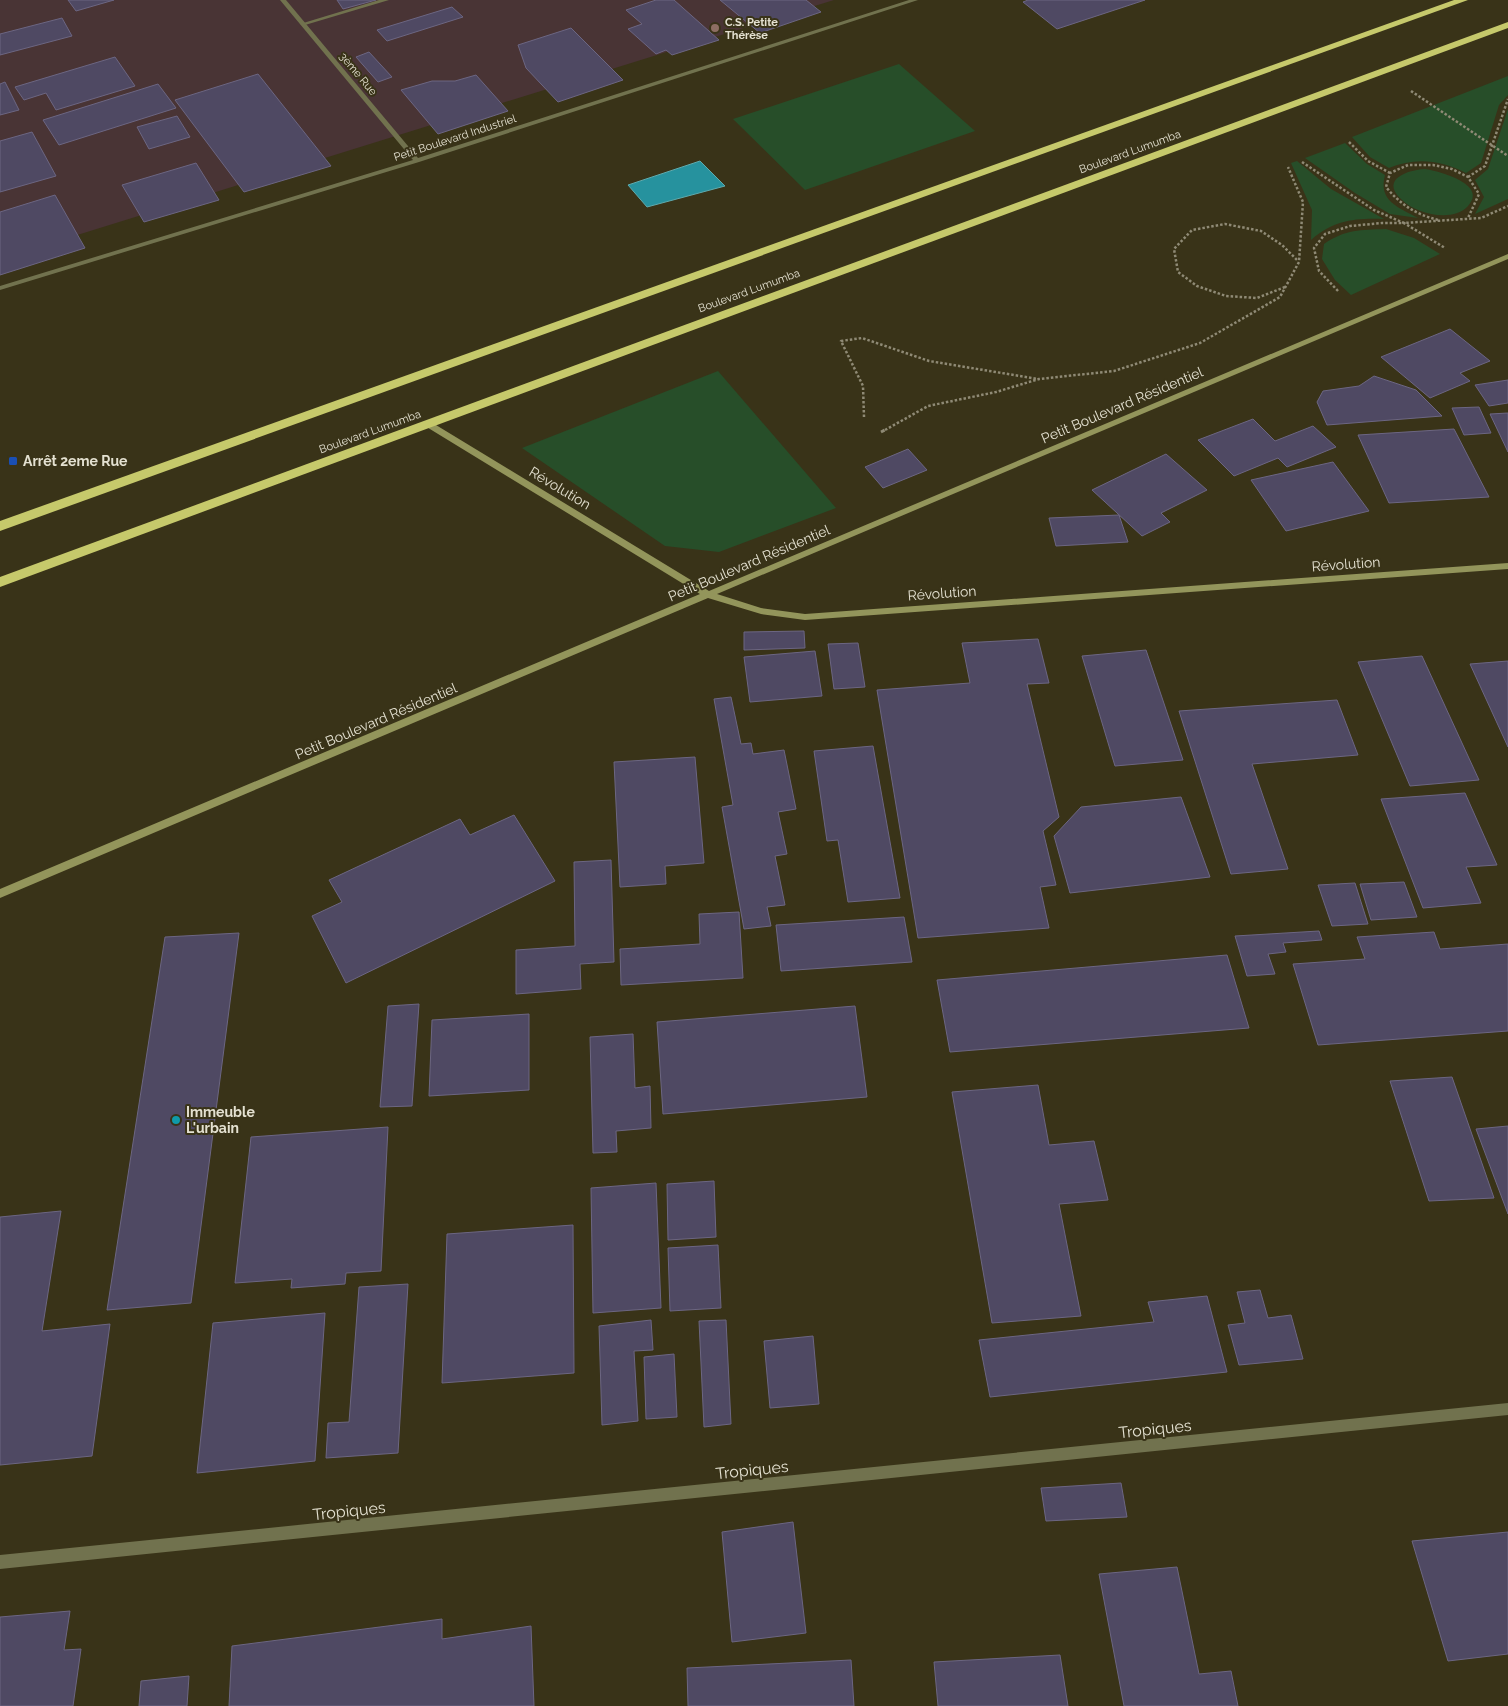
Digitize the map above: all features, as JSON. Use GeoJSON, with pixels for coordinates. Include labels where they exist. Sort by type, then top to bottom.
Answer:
{"type":"FeatureCollection","features":[{"type":"Feature","properties":{"kind":"highway"},"geometry":{"type":"LineString","coordinates":[[0,526],[1463,0]]}},
{"type":"Feature","properties":{"kind":"highway","name":"Boulevard Lumumba"},"geometry":{"type":"LineString","coordinates":[[0,582],[1508,25]]}},
{"type":"Feature","properties":{"kind":"street","name":"3ème Rue"},"geometry":{"type":"LineString","coordinates":[[283,0],[417,161]]}},
{"type":"Feature","properties":{"kind":"street"},"geometry":{"type":"LineString","coordinates":[[303,24],[386,0]]}},
{"type":"Feature","properties":{"kind":"street","name":"Petit Boulevard Industriel"},"geometry":{"type":"LineString","coordinates":[[0,288],[417,161],[915,0]]}},
{"type":"Feature","properties":{"kind":"street","name":"Petit Boulevard Résidentiel"},"geometry":{"type":"LineString","coordinates":[[0,894],[1508,256]]}},
{"type":"Feature","properties":{"kind":"street","name":"Révolution"},"geometry":{"type":"LineString","coordinates":[[428,424],[709,595],[761,610],[804,617],[1508,566]]}},
{"type":"Feature","properties":{"kind":"street","name":"Tropiques"},"geometry":{"type":"LineString","coordinates":[[0,1562],[1508,1409]]}},
{"type":"Feature","properties":{"kind":"path"},"geometry":{"type":"LineString","coordinates":[[1382,72],[1508,156]]}},
{"type":"Feature","properties":{"kind":"path"},"geometry":{"type":"LineString","coordinates":[[1468,178],[1485,166],[1508,99]]}},
{"type":"Feature","properties":{"kind":"path"},"geometry":{"type":"LineString","coordinates":[[1349,142],[1368,161],[1390,173],[1408,166],[1433,165],[1452,169],[1468,178],[1478,194],[1468,218]]}},
{"type":"Feature","properties":{"kind":"path"},"geometry":{"type":"LineString","coordinates":[[1302,162],[1374,210],[1404,223],[1445,248]]}},
{"type":"Feature","properties":{"kind":"path"},"geometry":{"type":"LineString","coordinates":[[881,432],[928,406],[996,392],[1039,379],[1114,371],[1200,343],[1280,297],[1299,262],[1303,202],[1288,166]]}},
{"type":"Feature","properties":{"kind":"path"},"geometry":{"type":"LineString","coordinates":[[1390,173],[1386,187],[1399,204],[1420,216],[1441,221]]}},
{"type":"Feature","properties":{"kind":"path"},"geometry":{"type":"LineString","coordinates":[[1338,291],[1319,271],[1314,248],[1325,234],[1350,226],[1481,218],[1508,206]]}},
{"type":"Feature","properties":{"kind":"path"},"geometry":{"type":"LineString","coordinates":[[1285,287],[1257,298],[1226,296],[1197,286],[1178,272],[1174,249],[1192,230],[1225,224],[1261,231],[1282,245],[1299,262]]}},
{"type":"Feature","properties":{"kind":"path"},"geometry":{"type":"LineString","coordinates":[[864,417],[863,386],[841,341],[862,338],[929,361],[1039,379]]}},
{"type":"Feature","properties":{"kind":"shaded area"},"geometry":{"type":"Polygon","coordinates":[[[0,0],[834,0],[0,259],[0,0]]]}},
{"type":"Feature","properties":{"kind":"green space"},"geometry":{"type":"Polygon","coordinates":[[[899,64],[975,131],[805,190],[733,119],[899,64]]]}},
{"type":"Feature","properties":{"kind":"green space"},"geometry":{"type":"Polygon","coordinates":[[[1508,76],[1508,95],[1499,105],[1481,163],[1466,173],[1447,165],[1418,161],[1389,168],[1370,157],[1352,137],[1508,76]]]}},
{"type":"Feature","properties":{"kind":"green space"},"geometry":{"type":"Polygon","coordinates":[[[1508,109],[1508,199],[1475,214],[1484,197],[1475,180],[1488,169],[1508,109]]]}},
{"type":"Feature","properties":{"kind":"green space"},"geometry":{"type":"Polygon","coordinates":[[[1345,143],[1367,164],[1385,175],[1384,191],[1391,202],[1418,218],[1390,214],[1355,193],[1305,158],[1345,143]]]}},
{"type":"Feature","properties":{"kind":"green space"},"geometry":{"type":"Polygon","coordinates":[[[1297,161],[1331,189],[1384,219],[1354,220],[1337,224],[1311,240],[1312,210],[1291,163],[1297,161]]]}},
{"type":"Feature","properties":{"kind":"green space"},"geometry":{"type":"Polygon","coordinates":[[[1425,169],[1450,176],[1467,185],[1472,191],[1473,198],[1468,206],[1453,214],[1434,214],[1415,209],[1401,199],[1395,192],[1395,181],[1411,171],[1425,169]]]}},
{"type":"Feature","properties":{"kind":"green space"},"geometry":{"type":"Polygon","coordinates":[[[1386,229],[1414,238],[1440,254],[1351,295],[1335,280],[1322,259],[1324,244],[1346,233],[1386,229]]]}},
{"type":"Feature","properties":{"kind":"green space"},"geometry":{"type":"Polygon","coordinates":[[[718,371],[836,508],[719,552],[665,546],[522,448],[718,371]]]}},
{"type":"Feature","properties":{"kind":"water"},"geometry":{"type":"Polygon","coordinates":[[[700,161],[725,186],[647,207],[628,185],[700,161]]]}},
{"type":"Feature","properties":{"kind":"building"},"geometry":{"type":"Polygon","coordinates":[[[68,0],[114,0],[76,11],[68,0]]]}},
{"type":"Feature","properties":{"kind":"building"},"geometry":{"type":"Polygon","coordinates":[[[337,0],[376,0],[343,9],[337,0]]]}},
{"type":"Feature","properties":{"kind":"building"},"geometry":{"type":"Polygon","coordinates":[[[656,0],[674,0],[719,40],[672,55],[666,50],[656,54],[628,29],[642,24],[626,10],[656,0]]]}},
{"type":"Feature","properties":{"kind":"building"},"geometry":{"type":"Polygon","coordinates":[[[720,0],[806,0],[821,12],[760,33],[720,0]]]}},
{"type":"Feature","properties":{"kind":"building"},"geometry":{"type":"Polygon","coordinates":[[[1028,0],[1145,0],[1057,29],[1023,2],[1028,0]]]}},
{"type":"Feature","properties":{"kind":"building"},"geometry":{"type":"Polygon","coordinates":[[[452,7],[463,17],[387,41],[377,30],[452,7]]]}},
{"type":"Feature","properties":{"kind":"building"},"geometry":{"type":"Polygon","coordinates":[[[62,18],[72,36],[0,55],[0,34],[62,18]]]}},
{"type":"Feature","properties":{"kind":"building"},"geometry":{"type":"Polygon","coordinates":[[[571,28],[623,80],[558,102],[526,68],[518,45],[571,28]]]}},
{"type":"Feature","properties":{"kind":"building"},"geometry":{"type":"Polygon","coordinates":[[[369,52],[392,77],[378,82],[356,57],[369,52]]]}},
{"type":"Feature","properties":{"kind":"building"},"geometry":{"type":"Polygon","coordinates":[[[115,57],[135,86],[56,110],[46,93],[24,100],[15,87],[115,57]]]}},
{"type":"Feature","properties":{"kind":"building"},"geometry":{"type":"Polygon","coordinates":[[[258,74],[331,166],[244,192],[175,100],[258,74]]]}},
{"type":"Feature","properties":{"kind":"building"},"geometry":{"type":"Polygon","coordinates":[[[476,75],[508,111],[438,134],[401,90],[432,81],[455,81],[476,75]]]}},
{"type":"Feature","properties":{"kind":"building"},"geometry":{"type":"Polygon","coordinates":[[[5,82],[19,110],[0,115],[0,84],[5,82]]]}},
{"type":"Feature","properties":{"kind":"building"},"geometry":{"type":"Polygon","coordinates":[[[158,84],[176,108],[59,145],[43,120],[158,84]]]}},
{"type":"Feature","properties":{"kind":"building"},"geometry":{"type":"Polygon","coordinates":[[[177,116],[190,137],[149,149],[137,127],[177,116]]]}},
{"type":"Feature","properties":{"kind":"building"},"geometry":{"type":"Polygon","coordinates":[[[32,132],[56,176],[0,192],[0,141],[32,132]]]}},
{"type":"Feature","properties":{"kind":"building"},"geometry":{"type":"Polygon","coordinates":[[[196,163],[219,200],[144,222],[122,185],[196,163]]]}},
{"type":"Feature","properties":{"kind":"building"},"geometry":{"type":"Polygon","coordinates":[[[55,195],[85,248],[0,275],[0,212],[55,195]]]}},
{"type":"Feature","properties":{"kind":"building"},"geometry":{"type":"Polygon","coordinates":[[[1450,329],[1490,361],[1460,373],[1470,381],[1430,398],[1381,357],[1450,329]]]}},
{"type":"Feature","properties":{"kind":"building"},"geometry":{"type":"Polygon","coordinates":[[[1374,376],[1416,390],[1442,416],[1327,425],[1317,402],[1323,391],[1359,386],[1374,376]]]}},
{"type":"Feature","properties":{"kind":"building"},"geometry":{"type":"Polygon","coordinates":[[[1508,380],[1508,403],[1489,406],[1475,385],[1508,380]]]}},
{"type":"Feature","properties":{"kind":"building"},"geometry":{"type":"Polygon","coordinates":[[[1479,407],[1491,433],[1464,435],[1452,408],[1479,407]]]}},
{"type":"Feature","properties":{"kind":"building"},"geometry":{"type":"Polygon","coordinates":[[[1508,413],[1508,452],[1490,414],[1508,413]]]}},
{"type":"Feature","properties":{"kind":"building"},"geometry":{"type":"Polygon","coordinates":[[[1253,419],[1275,441],[1313,426],[1336,447],[1287,467],[1278,458],[1234,476],[1198,440],[1253,419]]]}},
{"type":"Feature","properties":{"kind":"building"},"geometry":{"type":"Polygon","coordinates":[[[1454,429],[1489,497],[1389,503],[1358,435],[1454,429]]]}},
{"type":"Feature","properties":{"kind":"building"},"geometry":{"type":"Polygon","coordinates":[[[908,449],[927,470],[883,488],[865,467],[908,449]]]}},
{"type":"Feature","properties":{"kind":"building"},"geometry":{"type":"Polygon","coordinates":[[[1166,454],[1207,490],[1161,513],[1170,522],[1142,536],[1092,490],[1166,454]]]}},
{"type":"Feature","properties":{"kind":"building"},"geometry":{"type":"Polygon","coordinates":[[[1333,462],[1369,511],[1286,531],[1251,480],[1333,462]]]}},
{"type":"Feature","properties":{"kind":"building"},"geometry":{"type":"Polygon","coordinates":[[[1119,515],[1128,542],[1056,546],[1049,518],[1119,515]]]}},
{"type":"Feature","properties":{"kind":"building"},"geometry":{"type":"Polygon","coordinates":[[[804,631],[805,648],[744,650],[744,632],[804,631]]]}},
{"type":"Feature","properties":{"kind":"building"},"geometry":{"type":"Polygon","coordinates":[[[1038,639],[1049,683],[1027,684],[1059,817],[1043,831],[1056,885],[1040,887],[1049,928],[918,938],[877,690],[970,683],[962,643],[1038,639]]]}},
{"type":"Feature","properties":{"kind":"building"},"geometry":{"type":"Polygon","coordinates":[[[858,643],[865,687],[834,689],[828,644],[858,643]]]}},
{"type":"Feature","properties":{"kind":"building"},"geometry":{"type":"Polygon","coordinates":[[[1146,650],[1183,760],[1115,766],[1082,656],[1146,650]]]}},
{"type":"Feature","properties":{"kind":"building"},"geometry":{"type":"Polygon","coordinates":[[[815,651],[822,696],[750,702],[744,657],[815,651]]]}},
{"type":"Feature","properties":{"kind":"building"},"geometry":{"type":"Polygon","coordinates":[[[1422,656],[1479,780],[1410,786],[1358,662],[1422,656]]]}},
{"type":"Feature","properties":{"kind":"building"},"geometry":{"type":"Polygon","coordinates":[[[1508,661],[1508,747],[1470,664],[1508,661]]]}},
{"type":"Feature","properties":{"kind":"building"},"geometry":{"type":"Polygon","coordinates":[[[731,697],[741,744],[751,743],[753,754],[784,750],[796,809],[778,812],[787,854],[775,856],[785,905],[767,907],[771,926],[744,929],[722,807],[733,805],[714,699],[731,697]]]}},
{"type":"Feature","properties":{"kind":"building"},"geometry":{"type":"Polygon","coordinates":[[[1337,700],[1358,755],[1252,764],[1288,869],[1231,874],[1179,711],[1337,700]]]}},
{"type":"Feature","properties":{"kind":"building"},"geometry":{"type":"Polygon","coordinates":[[[873,746],[900,898],[848,902],[838,840],[827,841],[814,751],[873,746]]]}},
{"type":"Feature","properties":{"kind":"building"},"geometry":{"type":"Polygon","coordinates":[[[695,757],[704,863],[665,866],[666,884],[620,887],[614,762],[695,757]]]}},
{"type":"Feature","properties":{"kind":"building"},"geometry":{"type":"Polygon","coordinates":[[[1465,793],[1497,865],[1466,867],[1481,903],[1423,908],[1381,799],[1465,793]]]}},
{"type":"Feature","properties":{"kind":"building"},"geometry":{"type":"Polygon","coordinates":[[[1181,797],[1210,877],[1070,893],[1054,836],[1081,807],[1181,797]]]}},
{"type":"Feature","properties":{"kind":"building"},"geometry":{"type":"Polygon","coordinates":[[[514,815],[555,881],[346,983],[312,916],[342,902],[329,880],[460,819],[470,835],[514,815]]]}},
{"type":"Feature","properties":{"kind":"building"},"geometry":{"type":"Polygon","coordinates":[[[611,860],[614,962],[580,964],[581,989],[516,994],[516,950],[575,946],[574,862],[611,860]]]}},
{"type":"Feature","properties":{"kind":"building"},"geometry":{"type":"Polygon","coordinates":[[[1404,882],[1417,917],[1371,920],[1360,884],[1404,882]]]}},
{"type":"Feature","properties":{"kind":"building"},"geometry":{"type":"Polygon","coordinates":[[[1355,883],[1368,924],[1332,926],[1318,885],[1355,883]]]}},
{"type":"Feature","properties":{"kind":"building"},"geometry":{"type":"Polygon","coordinates":[[[739,912],[743,978],[621,985],[620,949],[700,944],[699,914],[739,912]]]}},
{"type":"Feature","properties":{"kind":"building"},"geometry":{"type":"Polygon","coordinates":[[[904,917],[912,962],[781,971],[776,925],[904,917]]]}},
{"type":"Feature","properties":{"kind":"building"},"geometry":{"type":"Polygon","coordinates":[[[1319,931],[1322,940],[1283,943],[1286,952],[1268,954],[1275,974],[1247,976],[1235,936],[1319,931]]]}},
{"type":"Feature","properties":{"kind":"building"},"geometry":{"type":"Polygon","coordinates":[[[1434,932],[1440,949],[1508,944],[1508,1031],[1318,1045],[1293,964],[1365,959],[1357,937],[1434,932]]]}},
{"type":"Feature","properties":{"kind":"building","name":"Immeuble L'urbain"},"geometry":{"type":"Polygon","coordinates":[[[239,933],[191,1303],[107,1310],[165,937],[239,933]]]}},
{"type":"Feature","properties":{"kind":"building"},"geometry":{"type":"Polygon","coordinates":[[[1227,955],[1249,1028],[950,1052],[937,980],[1227,955]]]}},
{"type":"Feature","properties":{"kind":"building"},"geometry":{"type":"Polygon","coordinates":[[[419,1004],[412,1106],[380,1107],[388,1006],[419,1004]]]}},
{"type":"Feature","properties":{"kind":"building"},"geometry":{"type":"Polygon","coordinates":[[[855,1006],[867,1097],[663,1114],[657,1022],[855,1006]]]}},
{"type":"Feature","properties":{"kind":"building"},"geometry":{"type":"Polygon","coordinates":[[[529,1014],[529,1090],[429,1096],[432,1020],[529,1014]]]}},
{"type":"Feature","properties":{"kind":"building"},"geometry":{"type":"Polygon","coordinates":[[[633,1034],[635,1088],[650,1086],[651,1128],[616,1131],[617,1152],[593,1153],[590,1037],[633,1034]]]}},
{"type":"Feature","properties":{"kind":"building"},"geometry":{"type":"Polygon","coordinates":[[[1452,1077],[1494,1198],[1429,1201],[1390,1081],[1452,1077]]]}},
{"type":"Feature","properties":{"kind":"building"},"geometry":{"type":"Polygon","coordinates":[[[1038,1085],[1049,1145],[1094,1141],[1108,1200],[1059,1204],[1081,1316],[992,1323],[952,1092],[1038,1085]]]}},
{"type":"Feature","properties":{"kind":"building"},"geometry":{"type":"Polygon","coordinates":[[[1508,1126],[1508,1214],[1476,1129],[1508,1126]]]}},
{"type":"Feature","properties":{"kind":"building"},"geometry":{"type":"Polygon","coordinates":[[[388,1127],[381,1271],[346,1273],[345,1284],[291,1288],[292,1279],[235,1283],[251,1137],[388,1127]]]}},
{"type":"Feature","properties":{"kind":"building"},"geometry":{"type":"Polygon","coordinates":[[[714,1181],[716,1237],[668,1240],[667,1184],[714,1181]]]}},
{"type":"Feature","properties":{"kind":"building"},"geometry":{"type":"Polygon","coordinates":[[[656,1183],[661,1308],[593,1313],[591,1188],[656,1183]]]}},
{"type":"Feature","properties":{"kind":"building"},"geometry":{"type":"Polygon","coordinates":[[[61,1211],[42,1331],[110,1324],[92,1456],[0,1465],[0,1217],[61,1211]]]}},
{"type":"Feature","properties":{"kind":"building"},"geometry":{"type":"Polygon","coordinates":[[[573,1225],[574,1373],[442,1383],[447,1234],[573,1225]]]}},
{"type":"Feature","properties":{"kind":"building"},"geometry":{"type":"Polygon","coordinates":[[[718,1245],[721,1308],[670,1311],[668,1248],[718,1245]]]}},
{"type":"Feature","properties":{"kind":"building"},"geometry":{"type":"Polygon","coordinates":[[[408,1284],[398,1453],[326,1458],[328,1423],[349,1422],[359,1287],[408,1284]]]}},
{"type":"Feature","properties":{"kind":"building"},"geometry":{"type":"Polygon","coordinates":[[[1260,1290],[1268,1318],[1291,1315],[1303,1359],[1239,1365],[1228,1325],[1245,1323],[1237,1292],[1260,1290]]]}},
{"type":"Feature","properties":{"kind":"building"},"geometry":{"type":"Polygon","coordinates":[[[1207,1296],[1227,1372],[990,1397],[979,1340],[1154,1322],[1148,1302],[1207,1296]]]}},
{"type":"Feature","properties":{"kind":"building"},"geometry":{"type":"Polygon","coordinates":[[[325,1313],[315,1461],[197,1473],[213,1323],[325,1313]]]}},
{"type":"Feature","properties":{"kind":"building"},"geometry":{"type":"Polygon","coordinates":[[[651,1320],[653,1350],[634,1351],[638,1421],[602,1425],[599,1326],[651,1320]]]}},
{"type":"Feature","properties":{"kind":"building"},"geometry":{"type":"Polygon","coordinates":[[[726,1320],[731,1424],[704,1427],[699,1321],[726,1320]]]}},
{"type":"Feature","properties":{"kind":"building"},"geometry":{"type":"Polygon","coordinates":[[[813,1336],[819,1404],[770,1408],[764,1341],[813,1336]]]}},
{"type":"Feature","properties":{"kind":"building"},"geometry":{"type":"Polygon","coordinates":[[[674,1354],[677,1417],[646,1419],[644,1357],[674,1354]]]}},
{"type":"Feature","properties":{"kind":"building"},"geometry":{"type":"Polygon","coordinates":[[[1121,1483],[1127,1517],[1046,1521],[1041,1488],[1121,1483]]]}},
{"type":"Feature","properties":{"kind":"building"},"geometry":{"type":"Polygon","coordinates":[[[793,1522],[806,1633],[732,1642],[722,1532],[793,1522]]]}},
{"type":"Feature","properties":{"kind":"building"},"geometry":{"type":"Polygon","coordinates":[[[1508,1532],[1508,1654],[1448,1661],[1412,1541],[1508,1532]]]}},
{"type":"Feature","properties":{"kind":"building"},"geometry":{"type":"Polygon","coordinates":[[[1177,1567],[1199,1674],[1231,1671],[1238,1706],[1124,1706],[1099,1574],[1177,1567]]]}},
{"type":"Feature","properties":{"kind":"building"},"geometry":{"type":"Polygon","coordinates":[[[70,1611],[64,1650],[81,1649],[73,1706],[0,1706],[0,1617],[70,1611]]]}},
{"type":"Feature","properties":{"kind":"building"},"geometry":{"type":"Polygon","coordinates":[[[442,1619],[442,1639],[531,1626],[534,1706],[229,1706],[232,1646],[442,1619]]]}},
{"type":"Feature","properties":{"kind":"building"},"geometry":{"type":"Polygon","coordinates":[[[1060,1655],[1068,1706],[938,1706],[934,1662],[1060,1655]]]}},
{"type":"Feature","properties":{"kind":"building"},"geometry":{"type":"Polygon","coordinates":[[[851,1660],[854,1706],[688,1706],[687,1668],[851,1660]]]}},
{"type":"Feature","properties":{"kind":"building"},"geometry":{"type":"Polygon","coordinates":[[[189,1676],[187,1706],[139,1706],[141,1681],[189,1676]]]}},
{"type":"Feature","properties":{"kind":"place","name":"C.S. Petite Thérèse"},"geometry":{"type":"Point","coordinates":[715,28]}},
{"type":"Feature","properties":{"kind":"place","name":"Arrêt 2eme Rue"},"geometry":{"type":"Point","coordinates":[13,461]}},
{"type":"Feature","properties":{"kind":"place","name":"Immeuble L'urbain"},"geometry":{"type":"Point","coordinates":[176,1120]}}]}
